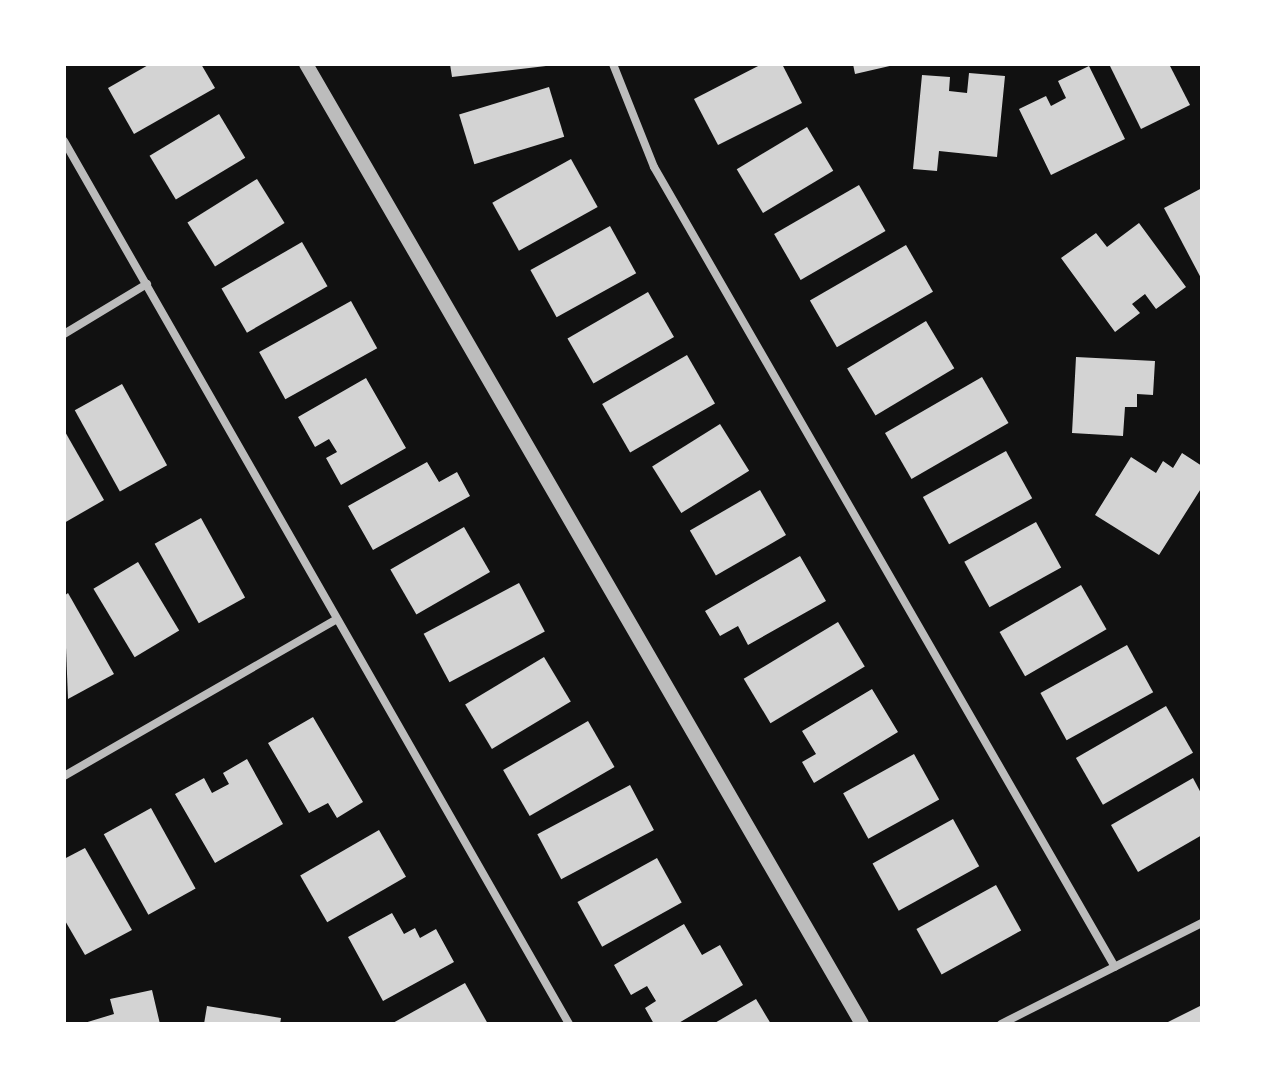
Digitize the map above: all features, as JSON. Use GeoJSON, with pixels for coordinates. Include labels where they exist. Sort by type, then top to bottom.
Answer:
{"type":"FeatureCollection","features":[{"type":"Feature","properties":{"kind":"street"},"geometry":{"type":"LineString","coordinates":[[306,64],[862,1024]]}},
{"type":"Feature","properties":{"kind":"street"},"geometry":{"type":"LineString","coordinates":[[613,64],[654,167],[1115,967]]}},
{"type":"Feature","properties":{"kind":"street"},"geometry":{"type":"LineString","coordinates":[[64,141],[335,620],[569,1024]]}},
{"type":"Feature","properties":{"kind":"street"},"geometry":{"type":"LineString","coordinates":[[64,334],[147,284]]}},
{"type":"Feature","properties":{"kind":"street"},"geometry":{"type":"LineString","coordinates":[[64,776],[335,620]]}},
{"type":"Feature","properties":{"kind":"street"},"geometry":{"type":"LineString","coordinates":[[1001,1024],[1202,923]]}},
{"type":"Feature","properties":{"kind":"building"},"geometry":{"type":"Polygon","coordinates":[[[150,64],[201,64],[215,88],[134,134],[108,88],[150,64]]]}},
{"type":"Feature","properties":{"kind":"building"},"geometry":{"type":"Polygon","coordinates":[[[450,64],[546,64],[546,66],[452,77],[450,64]]]}},
{"type":"Feature","properties":{"kind":"building"},"geometry":{"type":"Polygon","coordinates":[[[762,64],[782,64],[802,103],[718,145],[694,99],[762,64]]]}},
{"type":"Feature","properties":{"kind":"building"},"geometry":{"type":"Polygon","coordinates":[[[853,64],[894,64],[894,65],[855,74],[853,64]]]}},
{"type":"Feature","properties":{"kind":"building"},"geometry":{"type":"Polygon","coordinates":[[[1109,64],[1169,64],[1190,105],[1141,129],[1109,64]]]}},
{"type":"Feature","properties":{"kind":"building"},"geometry":{"type":"Polygon","coordinates":[[[1089,66],[1125,139],[1051,175],[1019,109],[1046,96],[1051,106],[1066,98],[1058,81],[1089,66]]]}},
{"type":"Feature","properties":{"kind":"building"},"geometry":{"type":"Polygon","coordinates":[[[969,73],[1005,76],[997,157],[939,151],[937,171],[913,169],[922,75],[950,77],[949,91],[967,93],[969,73]]]}},
{"type":"Feature","properties":{"kind":"building"},"geometry":{"type":"Polygon","coordinates":[[[549,87],[564,137],[474,164],[459,114],[549,87]]]}},
{"type":"Feature","properties":{"kind":"building"},"geometry":{"type":"Polygon","coordinates":[[[219,114],[245,158],[176,199],[150,156],[219,114]]]}},
{"type":"Feature","properties":{"kind":"building"},"geometry":{"type":"Polygon","coordinates":[[[807,127],[833,171],[763,213],[737,169],[807,127]]]}},
{"type":"Feature","properties":{"kind":"building"},"geometry":{"type":"Polygon","coordinates":[[[571,159],[598,207],[519,251],[492,203],[571,159]]]}},
{"type":"Feature","properties":{"kind":"building"},"geometry":{"type":"Polygon","coordinates":[[[257,179],[285,223],[215,267],[187,222],[257,179]]]}},
{"type":"Feature","properties":{"kind":"building"},"geometry":{"type":"Polygon","coordinates":[[[859,185],[886,231],[801,280],[774,234],[859,185]]]}},
{"type":"Feature","properties":{"kind":"building"},"geometry":{"type":"Polygon","coordinates":[[[1202,188],[1202,280],[1164,208],[1202,188]]]}},
{"type":"Feature","properties":{"kind":"building"},"geometry":{"type":"Polygon","coordinates":[[[1139,223],[1186,287],[1156,309],[1145,294],[1132,304],[1140,313],[1115,332],[1061,258],[1096,233],[1107,247],[1139,223]]]}},
{"type":"Feature","properties":{"kind":"building"},"geometry":{"type":"Polygon","coordinates":[[[610,226],[636,273],[557,317],[530,270],[610,226]]]}},
{"type":"Feature","properties":{"kind":"building"},"geometry":{"type":"Polygon","coordinates":[[[302,242],[328,286],[247,333],[221,288],[302,242]]]}},
{"type":"Feature","properties":{"kind":"building"},"geometry":{"type":"Polygon","coordinates":[[[906,245],[933,292],[837,347],[810,300],[906,245]]]}},
{"type":"Feature","properties":{"kind":"building"},"geometry":{"type":"Polygon","coordinates":[[[648,292],[674,337],[593,384],[567,338],[648,292]]]}},
{"type":"Feature","properties":{"kind":"building"},"geometry":{"type":"Polygon","coordinates":[[[351,301],[377,348],[285,399],[259,352],[351,301]]]}},
{"type":"Feature","properties":{"kind":"building"},"geometry":{"type":"Polygon","coordinates":[[[926,321],[954,368],[875,416],[847,368],[926,321]]]}},
{"type":"Feature","properties":{"kind":"building"},"geometry":{"type":"Polygon","coordinates":[[[687,355],[715,403],[630,452],[602,404],[687,355]]]}},
{"type":"Feature","properties":{"kind":"building"},"geometry":{"type":"Polygon","coordinates":[[[1076,357],[1155,361],[1153,395],[1137,394],[1137,407],[1125,407],[1123,436],[1072,433],[1076,357]]]}},
{"type":"Feature","properties":{"kind":"building"},"geometry":{"type":"Polygon","coordinates":[[[982,377],[1008,423],[912,479],[885,433],[982,377]]]}},
{"type":"Feature","properties":{"kind":"building"},"geometry":{"type":"Polygon","coordinates":[[[366,378],[406,448],[341,485],[326,458],[337,452],[329,439],[315,447],[298,417],[366,378]]]}},
{"type":"Feature","properties":{"kind":"building"},"geometry":{"type":"Polygon","coordinates":[[[122,384],[167,465],[120,492],[75,410],[122,384]]]}},
{"type":"Feature","properties":{"kind":"building"},"geometry":{"type":"Polygon","coordinates":[[[720,424],[749,471],[681,513],[652,466],[720,424]]]}},
{"type":"Feature","properties":{"kind":"building"},"geometry":{"type":"Polygon","coordinates":[[[64,430],[104,500],[64,523],[64,430]]]}},
{"type":"Feature","properties":{"kind":"building"},"geometry":{"type":"Polygon","coordinates":[[[1006,451],[1032,498],[949,544],[923,497],[1006,451]]]}},
{"type":"Feature","properties":{"kind":"building"},"geometry":{"type":"Polygon","coordinates":[[[1182,453],[1202,466],[1202,487],[1159,555],[1095,515],[1131,457],[1156,473],[1163,461],[1173,468],[1182,453]]]}},
{"type":"Feature","properties":{"kind":"building"},"geometry":{"type":"Polygon","coordinates":[[[427,462],[439,482],[457,472],[470,496],[373,550],[348,506],[427,462]]]}},
{"type":"Feature","properties":{"kind":"building"},"geometry":{"type":"Polygon","coordinates":[[[760,490],[786,535],[716,576],[690,530],[760,490]]]}},
{"type":"Feature","properties":{"kind":"building"},"geometry":{"type":"Polygon","coordinates":[[[201,518],[245,598],[199,623],[155,544],[201,518]]]}},
{"type":"Feature","properties":{"kind":"building"},"geometry":{"type":"Polygon","coordinates":[[[1036,522],[1061,567],[989,607],[964,562],[1036,522]]]}},
{"type":"Feature","properties":{"kind":"building"},"geometry":{"type":"Polygon","coordinates":[[[464,527],[490,572],[416,615],[390,570],[464,527]]]}},
{"type":"Feature","properties":{"kind":"building"},"geometry":{"type":"Polygon","coordinates":[[[800,556],[826,601],[748,645],[738,626],[720,636],[705,611],[800,556]]]}},
{"type":"Feature","properties":{"kind":"building"},"geometry":{"type":"Polygon","coordinates":[[[138,562],[179,631],[135,657],[93,589],[138,562]]]}},
{"type":"Feature","properties":{"kind":"building"},"geometry":{"type":"Polygon","coordinates":[[[519,583],[545,632],[449,682],[424,634],[519,583]]]}},
{"type":"Feature","properties":{"kind":"building"},"geometry":{"type":"Polygon","coordinates":[[[1081,585],[1106,629],[1025,676],[1000,632],[1081,585]]]}},
{"type":"Feature","properties":{"kind":"building"},"geometry":{"type":"Polygon","coordinates":[[[68,593],[114,674],[68,699],[64,596],[68,593]]]}},
{"type":"Feature","properties":{"kind":"building"},"geometry":{"type":"Polygon","coordinates":[[[838,622],[865,667],[770,723],[744,679],[838,622]]]}},
{"type":"Feature","properties":{"kind":"building"},"geometry":{"type":"Polygon","coordinates":[[[1127,645],[1153,692],[1067,740],[1040,693],[1127,645]]]}},
{"type":"Feature","properties":{"kind":"building"},"geometry":{"type":"Polygon","coordinates":[[[544,657],[571,702],[492,749],[465,704],[544,657]]]}},
{"type":"Feature","properties":{"kind":"building"},"geometry":{"type":"Polygon","coordinates":[[[872,689],[898,732],[814,783],[802,762],[816,754],[802,731],[872,689]]]}},
{"type":"Feature","properties":{"kind":"building"},"geometry":{"type":"Polygon","coordinates":[[[1166,706],[1193,753],[1103,805],[1076,758],[1166,706]]]}},
{"type":"Feature","properties":{"kind":"building"},"geometry":{"type":"Polygon","coordinates":[[[313,717],[363,802],[337,818],[328,803],[309,813],[268,743],[313,717]]]}},
{"type":"Feature","properties":{"kind":"building"},"geometry":{"type":"Polygon","coordinates":[[[588,721],[614,767],[530,816],[503,770],[588,721]]]}},
{"type":"Feature","properties":{"kind":"building"},"geometry":{"type":"Polygon","coordinates":[[[914,754],[939,799],[868,839],[843,793],[914,754]]]}},
{"type":"Feature","properties":{"kind":"building"},"geometry":{"type":"Polygon","coordinates":[[[247,759],[283,824],[215,863],[175,794],[204,778],[212,793],[229,784],[223,773],[247,759]]]}},
{"type":"Feature","properties":{"kind":"building"},"geometry":{"type":"Polygon","coordinates":[[[1193,778],[1202,795],[1202,835],[1138,872],[1111,825],[1193,778]]]}},
{"type":"Feature","properties":{"kind":"building"},"geometry":{"type":"Polygon","coordinates":[[[630,785],[654,830],[561,879],[537,834],[630,785]]]}},
{"type":"Feature","properties":{"kind":"building"},"geometry":{"type":"Polygon","coordinates":[[[151,808],[196,888],[148,915],[104,834],[151,808]]]}},
{"type":"Feature","properties":{"kind":"building"},"geometry":{"type":"Polygon","coordinates":[[[953,819],[979,866],[899,911],[873,864],[953,819]]]}},
{"type":"Feature","properties":{"kind":"building"},"geometry":{"type":"Polygon","coordinates":[[[379,830],[406,877],[327,922],[300,876],[379,830]]]}},
{"type":"Feature","properties":{"kind":"building"},"geometry":{"type":"Polygon","coordinates":[[[85,848],[132,930],[85,955],[64,919],[64,859],[85,848]]]}},
{"type":"Feature","properties":{"kind":"building"},"geometry":{"type":"Polygon","coordinates":[[[657,858],[682,903],[602,947],[577,902],[657,858]]]}},
{"type":"Feature","properties":{"kind":"building"},"geometry":{"type":"Polygon","coordinates":[[[996,885],[1021,930],[942,975],[916,929],[996,885]]]}},
{"type":"Feature","properties":{"kind":"building"},"geometry":{"type":"Polygon","coordinates":[[[392,913],[404,934],[415,928],[420,938],[436,929],[454,962],[383,1001],[348,937],[392,913]]]}},
{"type":"Feature","properties":{"kind":"building"},"geometry":{"type":"Polygon","coordinates":[[[684,924],[702,955],[720,945],[743,985],[677,1024],[654,1024],[645,1008],[656,1001],[647,986],[631,995],[614,965],[684,924]]]}},
{"type":"Feature","properties":{"kind":"building"},"geometry":{"type":"Polygon","coordinates":[[[465,983],[488,1024],[391,1024],[465,983]]]}},
{"type":"Feature","properties":{"kind":"building"},"geometry":{"type":"Polygon","coordinates":[[[152,990],[160,1024],[81,1024],[114,1014],[110,999],[152,990]]]}},
{"type":"Feature","properties":{"kind":"building"},"geometry":{"type":"Polygon","coordinates":[[[756,999],[771,1024],[713,1024],[756,999]]]}},
{"type":"Feature","properties":{"kind":"building"},"geometry":{"type":"Polygon","coordinates":[[[1202,1005],[1202,1024],[1164,1024],[1202,1005]]]}},
{"type":"Feature","properties":{"kind":"building"},"geometry":{"type":"Polygon","coordinates":[[[207,1006],[281,1018],[280,1024],[204,1024],[207,1006]]]}}]}
